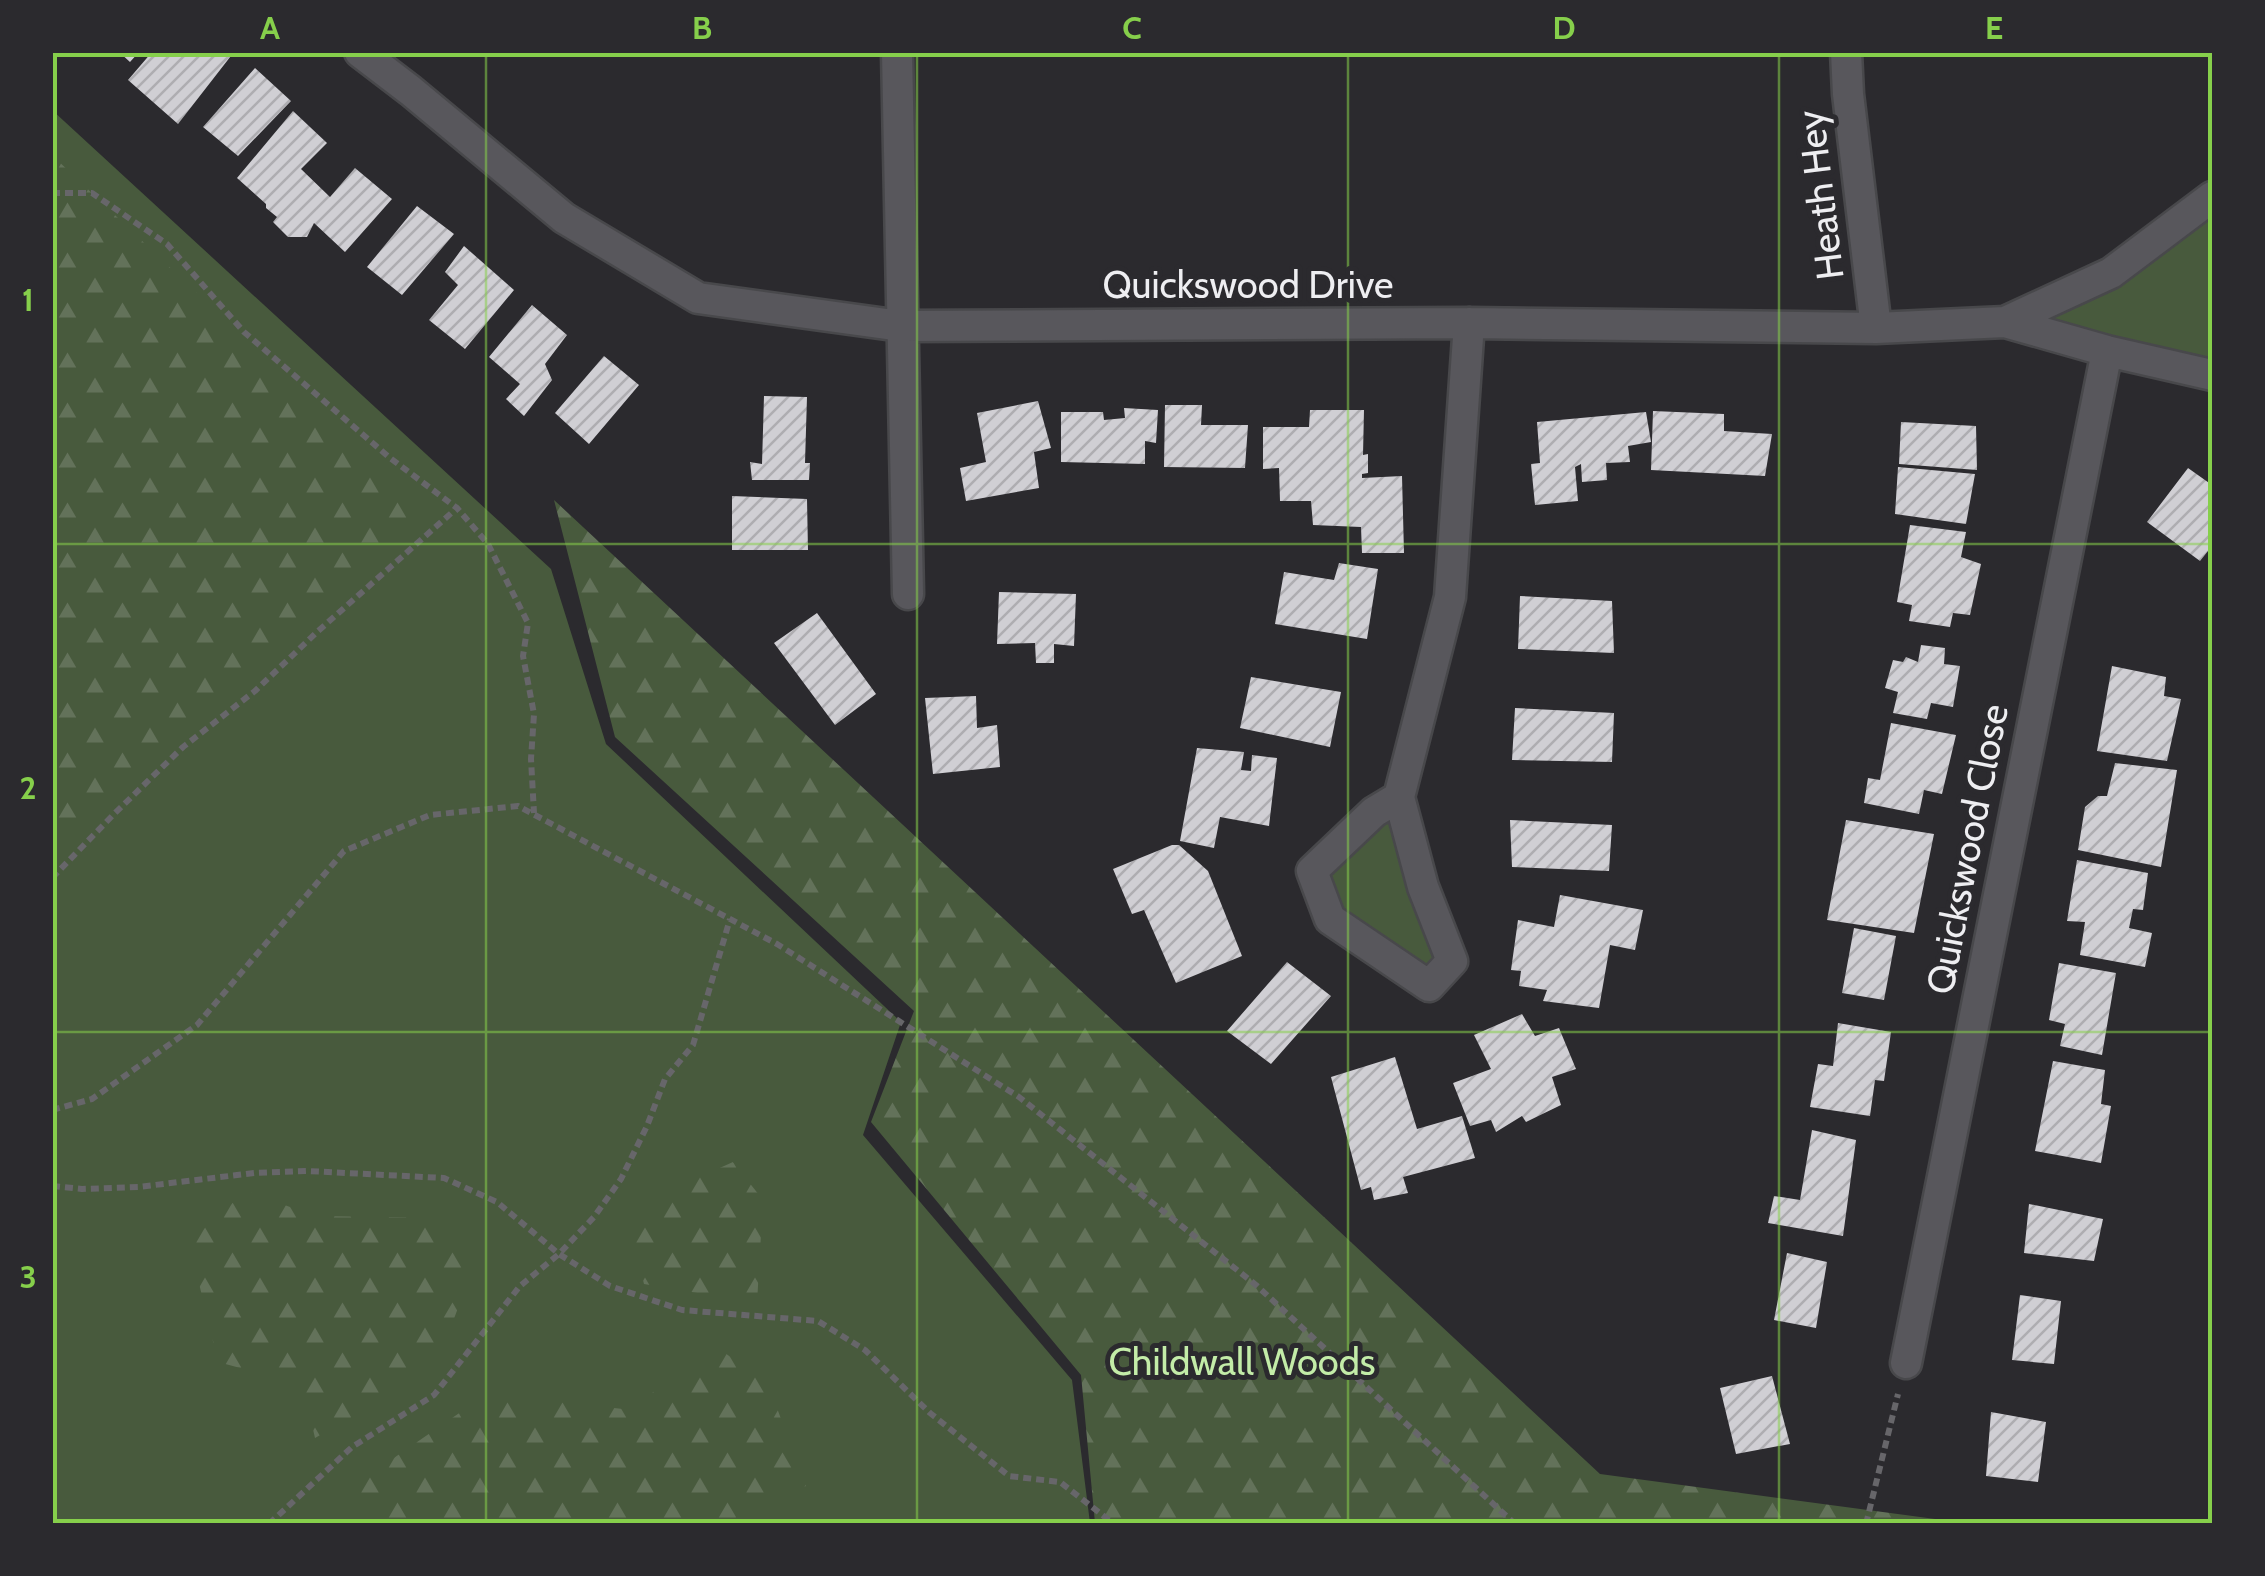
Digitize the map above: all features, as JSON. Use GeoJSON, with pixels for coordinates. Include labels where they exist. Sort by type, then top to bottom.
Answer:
{"type":"FeatureCollection","features":[{"type":"Feature","properties":{"kind":"street","name":"Quickswood Drive"},"geometry":{"type":"LineString","coordinates":[[360,52],[564,218],[698,298],[901,326],[1469,323],[1876,328],[2005,322],[2212,376]]}},
{"type":"Feature","properties":{"kind":"street"},"geometry":{"type":"LineString","coordinates":[[897,52],[908,594]]}},
{"type":"Feature","properties":{"kind":"street","name":"Heath Hey"},"geometry":{"type":"LineString","coordinates":[[1846,52],[1876,328]]}},
{"type":"Feature","properties":{"kind":"street"},"geometry":{"type":"LineString","coordinates":[[2005,322],[2111,272],[2212,197]]}},
{"type":"Feature","properties":{"kind":"street"},"geometry":{"type":"LineString","coordinates":[[1399,797],[1374,812],[1312,871],[1330,920],[1429,986],[1452,961],[1423,886],[1399,797],[1450,596],[1469,323]]}},
{"type":"Feature","properties":{"kind":"street","name":"Quickswood Close"},"geometry":{"type":"LineString","coordinates":[[1906,1363],[2107,351]]}},
{"type":"Feature","properties":{"kind":"path"},"geometry":{"type":"LineString","coordinates":[[52,194],[92,193],[167,244],[244,332],[390,458],[457,508],[488,544],[528,623],[523,656],[534,714],[534,814]]}},
{"type":"Feature","properties":{"kind":"path"},"geometry":{"type":"LineString","coordinates":[[52,878],[183,747],[255,691],[457,508]]}},
{"type":"Feature","properties":{"kind":"path"},"geometry":{"type":"LineString","coordinates":[[52,1110],[92,1099],[197,1025],[344,851],[430,816],[518,806],[777,944],[1019,1096],[1256,1285],[1515,1524]]}},
{"type":"Feature","properties":{"kind":"path"},"geometry":{"type":"LineString","coordinates":[[269,1524],[352,1447],[434,1395],[520,1286],[559,1254],[594,1216],[621,1179],[665,1079],[693,1045],[730,918]]}},
{"type":"Feature","properties":{"kind":"path"},"geometry":{"type":"LineString","coordinates":[[52,1186],[82,1190],[138,1187],[254,1172],[444,1178],[497,1202],[559,1254],[610,1286],[682,1310],[818,1321],[865,1350],[930,1413],[1008,1476],[1060,1482],[1114,1524]]}},
{"type":"Feature","properties":{"kind":"path"},"geometry":{"type":"LineString","coordinates":[[1866,1524],[1906,1363]]}},
{"type":"Feature","properties":{"kind":"green space","name":"Childwall Woods"},"geometry":{"type":"Polygon","coordinates":[[[52,110],[551,569],[606,744],[901,1022],[863,1135],[1072,1380],[1090,1523],[53,1523],[52,110]]]}},
{"type":"Feature","properties":{"kind":"green space"},"geometry":{"type":"Polygon","coordinates":[[[53,156],[420,506],[52,855],[53,156]]]}},
{"type":"Feature","properties":{"kind":"green space"},"geometry":{"type":"Polygon","coordinates":[[[2212,191],[2212,379],[2020,316],[2212,191]]]}},
{"type":"Feature","properties":{"kind":"green space","name":"Childwall Woods"},"geometry":{"type":"Polygon","coordinates":[[[554,500],[1600,1474],[1965,1523],[1095,1523],[1081,1375],[871,1122],[914,1011],[615,737],[554,500]]]}},
{"type":"Feature","properties":{"kind":"green space"},"geometry":{"type":"Polygon","coordinates":[[[1399,797],[1452,961],[1429,986],[1330,919],[1312,871],[1399,797]]]}},
{"type":"Feature","properties":{"kind":"green space"},"geometry":{"type":"Polygon","coordinates":[[[733,1162],[763,1200],[757,1303],[644,1284],[626,1210],[733,1162]]]}},
{"type":"Feature","properties":{"kind":"green space"},"geometry":{"type":"Polygon","coordinates":[[[246,1191],[315,1216],[443,1218],[475,1262],[435,1370],[315,1438],[303,1385],[218,1362],[189,1242],[246,1191]]]}},
{"type":"Feature","properties":{"kind":"green space"},"geometry":{"type":"Polygon","coordinates":[[[711,1343],[768,1384],[806,1486],[724,1523],[366,1523],[337,1497],[487,1394],[632,1410],[711,1343]]]}},
{"type":"Feature","properties":{"kind":"building"},"geometry":{"type":"Polygon","coordinates":[[[119,52],[139,52],[130,62],[119,52]]]}},
{"type":"Feature","properties":{"kind":"building"},"geometry":{"type":"Polygon","coordinates":[[[152,52],[234,52],[178,124],[128,80],[152,52]]]}},
{"type":"Feature","properties":{"kind":"building"},"geometry":{"type":"Polygon","coordinates":[[[255,68],[291,101],[238,156],[203,127],[255,68]]]}},
{"type":"Feature","properties":{"kind":"building"},"geometry":{"type":"Polygon","coordinates":[[[293,111],[327,143],[301,169],[330,197],[355,168],[392,199],[345,252],[314,223],[307,237],[288,237],[273,222],[277,217],[266,204],[237,178],[293,111]]]}},
{"type":"Feature","properties":{"kind":"building"},"geometry":{"type":"Polygon","coordinates":[[[417,206],[454,234],[402,295],[367,267],[417,206]]]}},
{"type":"Feature","properties":{"kind":"building"},"geometry":{"type":"Polygon","coordinates":[[[464,246],[514,290],[465,349],[429,320],[458,285],[445,272],[464,246]]]}},
{"type":"Feature","properties":{"kind":"building"},"geometry":{"type":"Polygon","coordinates":[[[532,305],[567,335],[545,364],[552,380],[524,416],[506,399],[520,384],[489,357],[532,305]]]}},
{"type":"Feature","properties":{"kind":"building"},"geometry":{"type":"Polygon","coordinates":[[[604,356],[639,385],[589,444],[555,413],[604,356]]]}},
{"type":"Feature","properties":{"kind":"building"},"geometry":{"type":"Polygon","coordinates":[[[764,396],[807,397],[805,463],[810,463],[809,480],[752,480],[750,462],[762,464],[764,396]]]}},
{"type":"Feature","properties":{"kind":"building"},"geometry":{"type":"Polygon","coordinates":[[[1038,401],[1051,448],[1034,452],[1039,488],[966,501],[960,468],[986,462],[977,413],[1038,401]]]}},
{"type":"Feature","properties":{"kind":"building"},"geometry":{"type":"Polygon","coordinates":[[[1165,405],[1202,405],[1201,425],[1248,425],[1245,468],[1164,467],[1165,405]]]}},
{"type":"Feature","properties":{"kind":"building"},"geometry":{"type":"Polygon","coordinates":[[[1124,408],[1158,410],[1156,443],[1145,441],[1145,464],[1061,462],[1061,412],[1103,412],[1104,420],[1125,418],[1124,408]]]}},
{"type":"Feature","properties":{"kind":"building"},"geometry":{"type":"Polygon","coordinates":[[[1310,410],[1364,410],[1363,455],[1368,454],[1368,473],[1362,474],[1362,478],[1402,476],[1404,553],[1362,553],[1361,527],[1313,525],[1311,501],[1280,501],[1279,468],[1263,469],[1263,427],[1309,427],[1310,410]]]}},
{"type":"Feature","properties":{"kind":"building"},"geometry":{"type":"Polygon","coordinates":[[[1653,411],[1724,414],[1724,431],[1772,434],[1765,476],[1651,470],[1653,411]]]}},
{"type":"Feature","properties":{"kind":"building"},"geometry":{"type":"Polygon","coordinates":[[[1646,412],[1651,442],[1628,446],[1630,462],[1606,463],[1607,480],[1582,482],[1581,464],[1575,467],[1578,501],[1535,505],[1531,464],[1540,463],[1537,422],[1646,412]]]}},
{"type":"Feature","properties":{"kind":"building"},"geometry":{"type":"Polygon","coordinates":[[[1901,422],[1976,426],[1977,470],[1899,464],[1901,422]]]}},
{"type":"Feature","properties":{"kind":"building"},"geometry":{"type":"Polygon","coordinates":[[[1898,467],[1975,474],[1966,524],[1895,514],[1898,467]]]}},
{"type":"Feature","properties":{"kind":"building"},"geometry":{"type":"Polygon","coordinates":[[[2188,468],[2212,485],[2212,546],[2200,561],[2147,522],[2188,468]]]}},
{"type":"Feature","properties":{"kind":"building"},"geometry":{"type":"Polygon","coordinates":[[[732,496],[807,499],[808,550],[732,550],[732,496]]]}},
{"type":"Feature","properties":{"kind":"building"},"geometry":{"type":"Polygon","coordinates":[[[1910,525],[1966,532],[1961,557],[1981,564],[1970,615],[1953,613],[1950,627],[1909,621],[1912,605],[1897,602],[1910,525]]]}},
{"type":"Feature","properties":{"kind":"building"},"geometry":{"type":"Polygon","coordinates":[[[1339,563],[1378,569],[1367,639],[1275,624],[1284,572],[1334,580],[1339,563]]]}},
{"type":"Feature","properties":{"kind":"building"},"geometry":{"type":"Polygon","coordinates":[[[999,592],[1076,594],[1074,646],[1054,644],[1054,663],[1036,663],[1035,643],[997,644],[999,592]]]}},
{"type":"Feature","properties":{"kind":"building"},"geometry":{"type":"Polygon","coordinates":[[[1520,596],[1612,601],[1614,653],[1518,649],[1520,596]]]}},
{"type":"Feature","properties":{"kind":"building"},"geometry":{"type":"Polygon","coordinates":[[[817,613],[876,694],[835,725],[774,643],[817,613]]]}},
{"type":"Feature","properties":{"kind":"building"},"geometry":{"type":"Polygon","coordinates":[[[1921,645],[1945,648],[1944,664],[1960,666],[1953,707],[1931,703],[1927,719],[1893,713],[1898,692],[1885,688],[1893,660],[1903,662],[1906,657],[1918,662],[1921,645]]]}},
{"type":"Feature","properties":{"kind":"building"},"geometry":{"type":"Polygon","coordinates":[[[2112,666],[2166,677],[2164,696],[2181,699],[2167,761],[2097,751],[2112,666]]]}},
{"type":"Feature","properties":{"kind":"building"},"geometry":{"type":"Polygon","coordinates":[[[1251,677],[1341,692],[1330,747],[1240,728],[1251,677]]]}},
{"type":"Feature","properties":{"kind":"building"},"geometry":{"type":"Polygon","coordinates":[[[976,696],[977,728],[997,725],[1000,767],[933,774],[925,698],[976,696]]]}},
{"type":"Feature","properties":{"kind":"building"},"geometry":{"type":"Polygon","coordinates":[[[1515,708],[1614,713],[1612,762],[1512,760],[1515,708]]]}},
{"type":"Feature","properties":{"kind":"building"},"geometry":{"type":"Polygon","coordinates":[[[1891,723],[1956,735],[1942,794],[1924,790],[1919,814],[1864,803],[1868,778],[1880,780],[1891,723]]]}},
{"type":"Feature","properties":{"kind":"building"},"geometry":{"type":"Polygon","coordinates":[[[1197,748],[1244,752],[1241,770],[1251,771],[1252,755],[1277,758],[1269,826],[1220,817],[1214,848],[1180,841],[1197,748]]]}},
{"type":"Feature","properties":{"kind":"building"},"geometry":{"type":"Polygon","coordinates":[[[2115,763],[2177,770],[2161,867],[2078,850],[2085,807],[2098,796],[2107,796],[2115,763]]]}},
{"type":"Feature","properties":{"kind":"building"},"geometry":{"type":"Polygon","coordinates":[[[1510,820],[1612,825],[1609,871],[1512,867],[1510,820]]]}},
{"type":"Feature","properties":{"kind":"building"},"geometry":{"type":"Polygon","coordinates":[[[1846,820],[1934,834],[1914,933],[1827,920],[1846,820]]]}},
{"type":"Feature","properties":{"kind":"building"},"geometry":{"type":"Polygon","coordinates":[[[1179,845],[1208,871],[1242,956],[1176,983],[1144,910],[1132,914],[1113,869],[1179,845]]]}},
{"type":"Feature","properties":{"kind":"building"},"geometry":{"type":"Polygon","coordinates":[[[2077,860],[2148,873],[2143,910],[2133,909],[2129,928],[2152,933],[2145,967],[2080,955],[2085,922],[2067,921],[2077,860]]]}},
{"type":"Feature","properties":{"kind":"building"},"geometry":{"type":"Polygon","coordinates":[[[1560,895],[1643,910],[1635,950],[1610,945],[1599,1008],[1543,1001],[1547,990],[1519,986],[1521,971],[1511,970],[1518,920],[1554,927],[1560,895]]]}},
{"type":"Feature","properties":{"kind":"building"},"geometry":{"type":"Polygon","coordinates":[[[1854,928],[1896,936],[1884,1000],[1842,993],[1854,928]]]}},
{"type":"Feature","properties":{"kind":"building"},"geometry":{"type":"Polygon","coordinates":[[[1287,962],[1331,996],[1271,1064],[1227,1031],[1287,962]]]}},
{"type":"Feature","properties":{"kind":"building"},"geometry":{"type":"Polygon","coordinates":[[[2059,963],[2116,973],[2102,1055],[2060,1046],[2065,1024],[2049,1020],[2059,963]]]}},
{"type":"Feature","properties":{"kind":"building"},"geometry":{"type":"Polygon","coordinates":[[[1522,1014],[1535,1036],[1559,1028],[1576,1069],[1552,1077],[1561,1105],[1526,1122],[1522,1116],[1496,1132],[1491,1120],[1470,1126],[1453,1083],[1491,1069],[1474,1035],[1522,1014]]]}},
{"type":"Feature","properties":{"kind":"building"},"geometry":{"type":"Polygon","coordinates":[[[1838,1023],[1891,1032],[1884,1081],[1875,1080],[1870,1116],[1810,1107],[1818,1064],[1833,1066],[1838,1023]]]}},
{"type":"Feature","properties":{"kind":"building"},"geometry":{"type":"Polygon","coordinates":[[[1395,1057],[1417,1129],[1462,1116],[1475,1158],[1403,1177],[1408,1193],[1374,1200],[1371,1187],[1361,1190],[1331,1077],[1395,1057]]]}},
{"type":"Feature","properties":{"kind":"building"},"geometry":{"type":"Polygon","coordinates":[[[2053,1061],[2105,1070],[2101,1104],[2111,1106],[2101,1163],[2035,1151],[2053,1061]]]}},
{"type":"Feature","properties":{"kind":"building"},"geometry":{"type":"Polygon","coordinates":[[[1812,1130],[1856,1140],[1843,1236],[1768,1223],[1774,1196],[1800,1200],[1812,1130]]]}},
{"type":"Feature","properties":{"kind":"building"},"geometry":{"type":"Polygon","coordinates":[[[2029,1204],[2103,1219],[2094,1261],[2024,1253],[2029,1204]]]}},
{"type":"Feature","properties":{"kind":"building"},"geometry":{"type":"Polygon","coordinates":[[[1787,1253],[1827,1262],[1816,1328],[1774,1320],[1787,1253]]]}},
{"type":"Feature","properties":{"kind":"building"},"geometry":{"type":"Polygon","coordinates":[[[2020,1295],[2061,1301],[2054,1364],[2012,1360],[2020,1295]]]}},
{"type":"Feature","properties":{"kind":"building"},"geometry":{"type":"Polygon","coordinates":[[[1772,1376],[1790,1444],[1736,1454],[1720,1388],[1772,1376]]]}},
{"type":"Feature","properties":{"kind":"building"},"geometry":{"type":"Polygon","coordinates":[[[1991,1412],[2046,1422],[2038,1482],[1986,1476],[1991,1412]]]}}]}
